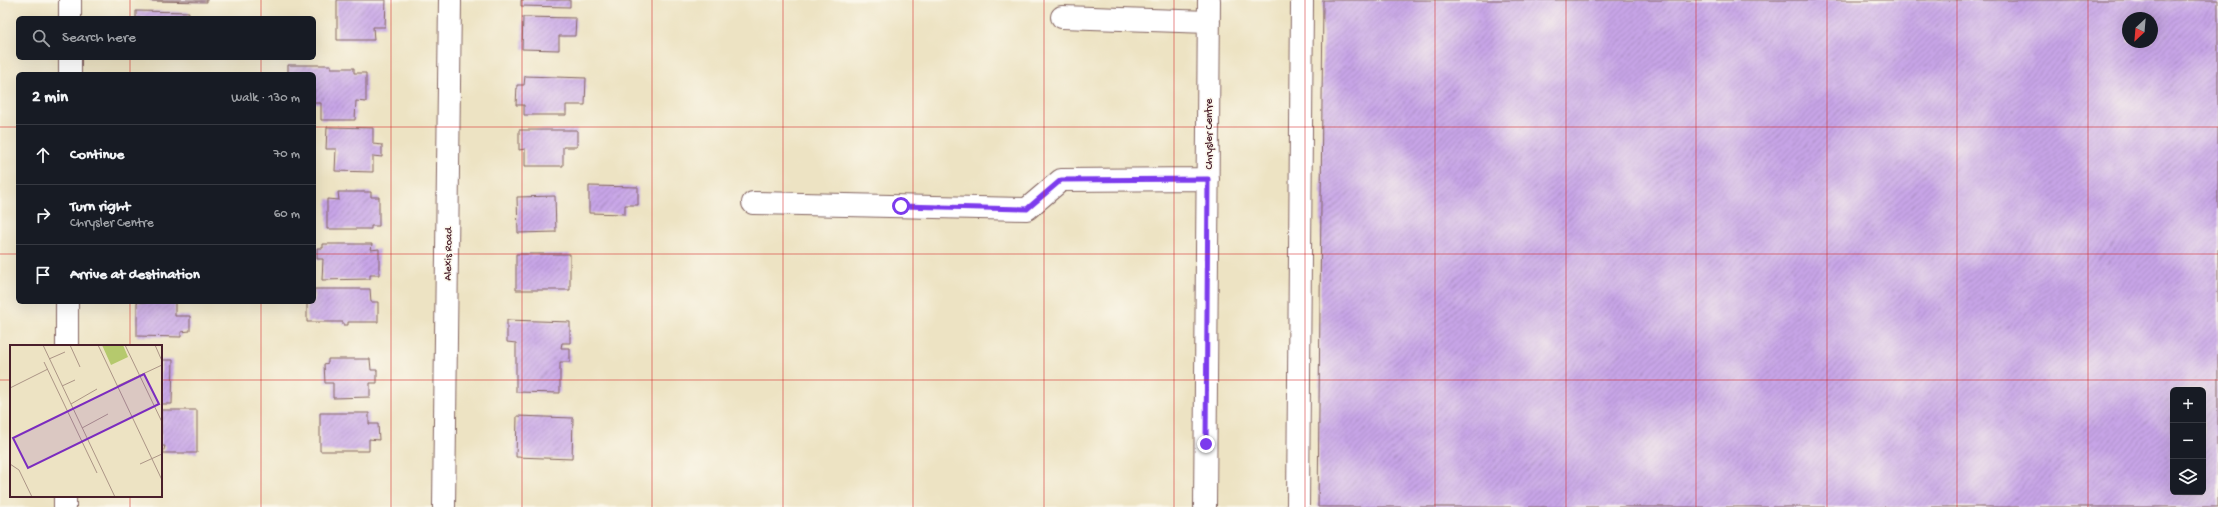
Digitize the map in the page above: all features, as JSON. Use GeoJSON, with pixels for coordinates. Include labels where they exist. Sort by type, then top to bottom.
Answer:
{"type":"FeatureCollection","features":[{"type":"Feature","properties":{"kind":"street"},"geometry":{"type":"LineString","coordinates":[[70,0],[70,16]]}},
{"type":"Feature","properties":{"kind":"street","name":"Alexis Road"},"geometry":{"type":"LineString","coordinates":[[444,507],[450,0]]}},
{"type":"Feature","properties":{"kind":"street","name":"Chrysler Centre"},"geometry":{"type":"LineString","coordinates":[[1205,507],[1209,0]]}},
{"type":"Feature","properties":{"kind":"street"},"geometry":{"type":"LineString","coordinates":[[1298,507],[1302,0]]}},
{"type":"Feature","properties":{"kind":"street"},"geometry":{"type":"LineString","coordinates":[[1062,17],[1209,22]]}},
{"type":"Feature","properties":{"kind":"street"},"geometry":{"type":"LineString","coordinates":[[70,60],[70,72]]}},
{"type":"Feature","properties":{"kind":"street"},"geometry":{"type":"LineString","coordinates":[[753,203],[1027,209],[1061,180],[1208,179]]}},
{"type":"Feature","properties":{"kind":"street"},"geometry":{"type":"LineString","coordinates":[[67,304],[67,345]]}},
{"type":"Feature","properties":{"kind":"building"},"geometry":{"type":"Polygon","coordinates":[[[207,0],[207,2],[150,1],[207,0]]]}},
{"type":"Feature","properties":{"kind":"building"},"geometry":{"type":"Polygon","coordinates":[[[337,0],[386,0],[385,27],[373,27],[374,40],[337,40],[337,0]]]}},
{"type":"Feature","properties":{"kind":"building"},"geometry":{"type":"Polygon","coordinates":[[[521,0],[570,0],[570,7],[521,6],[521,0]]]}},
{"type":"Feature","properties":{"kind":"building"},"geometry":{"type":"Polygon","coordinates":[[[1323,0],[2218,0],[2218,507],[1318,507],[1323,0]]]}},
{"type":"Feature","properties":{"kind":"building"},"geometry":{"type":"Polygon","coordinates":[[[136,11],[189,12],[188,16],[136,16],[136,11]]]}},
{"type":"Feature","properties":{"kind":"building"},"geometry":{"type":"Polygon","coordinates":[[[523,17],[576,18],[575,36],[559,36],[559,50],[522,49],[523,17]]]}},
{"type":"Feature","properties":{"kind":"building"},"geometry":{"type":"Polygon","coordinates":[[[288,65],[331,65],[331,68],[354,68],[354,73],[366,73],[366,102],[356,101],[355,120],[321,120],[321,103],[316,103],[316,72],[288,72],[288,65]]]}},
{"type":"Feature","properties":{"kind":"building"},"geometry":{"type":"Polygon","coordinates":[[[525,76],[586,78],[585,105],[566,105],[566,115],[524,115],[524,105],[516,105],[517,85],[524,85],[525,76]]]}},
{"type":"Feature","properties":{"kind":"building"},"geometry":{"type":"Polygon","coordinates":[[[327,127],[373,128],[373,144],[382,145],[382,157],[373,156],[373,172],[335,171],[336,149],[326,149],[327,127]]]}},
{"type":"Feature","properties":{"kind":"building"},"geometry":{"type":"Polygon","coordinates":[[[519,130],[577,130],[577,147],[563,147],[563,166],[525,166],[525,149],[519,150],[519,130]]]}},
{"type":"Feature","properties":{"kind":"building"},"geometry":{"type":"Polygon","coordinates":[[[589,186],[638,187],[638,205],[625,205],[625,214],[589,213],[589,186]]]}},
{"type":"Feature","properties":{"kind":"building"},"geometry":{"type":"Polygon","coordinates":[[[338,192],[371,192],[371,197],[379,197],[379,226],[371,226],[371,229],[327,229],[327,199],[339,200],[338,192]]]}},
{"type":"Feature","properties":{"kind":"building"},"geometry":{"type":"Polygon","coordinates":[[[555,196],[556,232],[518,233],[517,197],[555,196]]]}},
{"type":"Feature","properties":{"kind":"building"},"geometry":{"type":"Polygon","coordinates":[[[323,244],[372,244],[371,250],[379,249],[379,275],[370,275],[370,279],[322,280],[323,259],[317,259],[317,248],[323,248],[323,244]]]}},
{"type":"Feature","properties":{"kind":"building"},"geometry":{"type":"Polygon","coordinates":[[[516,254],[570,254],[570,290],[516,290],[516,254]]]}},
{"type":"Feature","properties":{"kind":"building"},"geometry":{"type":"Polygon","coordinates":[[[316,289],[370,289],[371,302],[378,302],[378,322],[348,322],[348,325],[343,325],[343,322],[307,322],[307,304],[316,304],[316,289]]]}},
{"type":"Feature","properties":{"kind":"building"},"geometry":{"type":"Polygon","coordinates":[[[137,304],[175,304],[175,316],[190,316],[190,331],[181,332],[181,337],[137,336],[137,304]]]}},
{"type":"Feature","properties":{"kind":"building"},"geometry":{"type":"Polygon","coordinates":[[[507,320],[570,322],[570,343],[562,343],[561,348],[570,348],[570,362],[560,362],[560,393],[516,392],[516,343],[507,342],[507,320]]]}},
{"type":"Feature","properties":{"kind":"building"},"geometry":{"type":"Polygon","coordinates":[[[328,359],[370,359],[371,370],[377,370],[377,383],[370,383],[370,397],[333,398],[333,383],[325,383],[324,364],[328,363],[328,359]]]}},
{"type":"Feature","properties":{"kind":"building"},"geometry":{"type":"Polygon","coordinates":[[[162,360],[173,360],[172,404],[162,404],[162,360]]]}},
{"type":"Feature","properties":{"kind":"building"},"geometry":{"type":"Polygon","coordinates":[[[162,410],[197,410],[197,453],[163,453],[165,446],[162,446],[162,410]]]}},
{"type":"Feature","properties":{"kind":"building"},"geometry":{"type":"Polygon","coordinates":[[[320,413],[369,413],[369,424],[378,424],[379,440],[369,439],[369,451],[320,451],[320,413]]]}},
{"type":"Feature","properties":{"kind":"building"},"geometry":{"type":"Polygon","coordinates":[[[517,416],[573,418],[572,459],[516,457],[517,416]]]}},
{"type":"Feature","properties":{"kind":"route"},"geometry":{"type":"LineString","coordinates":[[901,206],[1027,209],[1061,180],[1208,179],[1206,444]]}}]}
